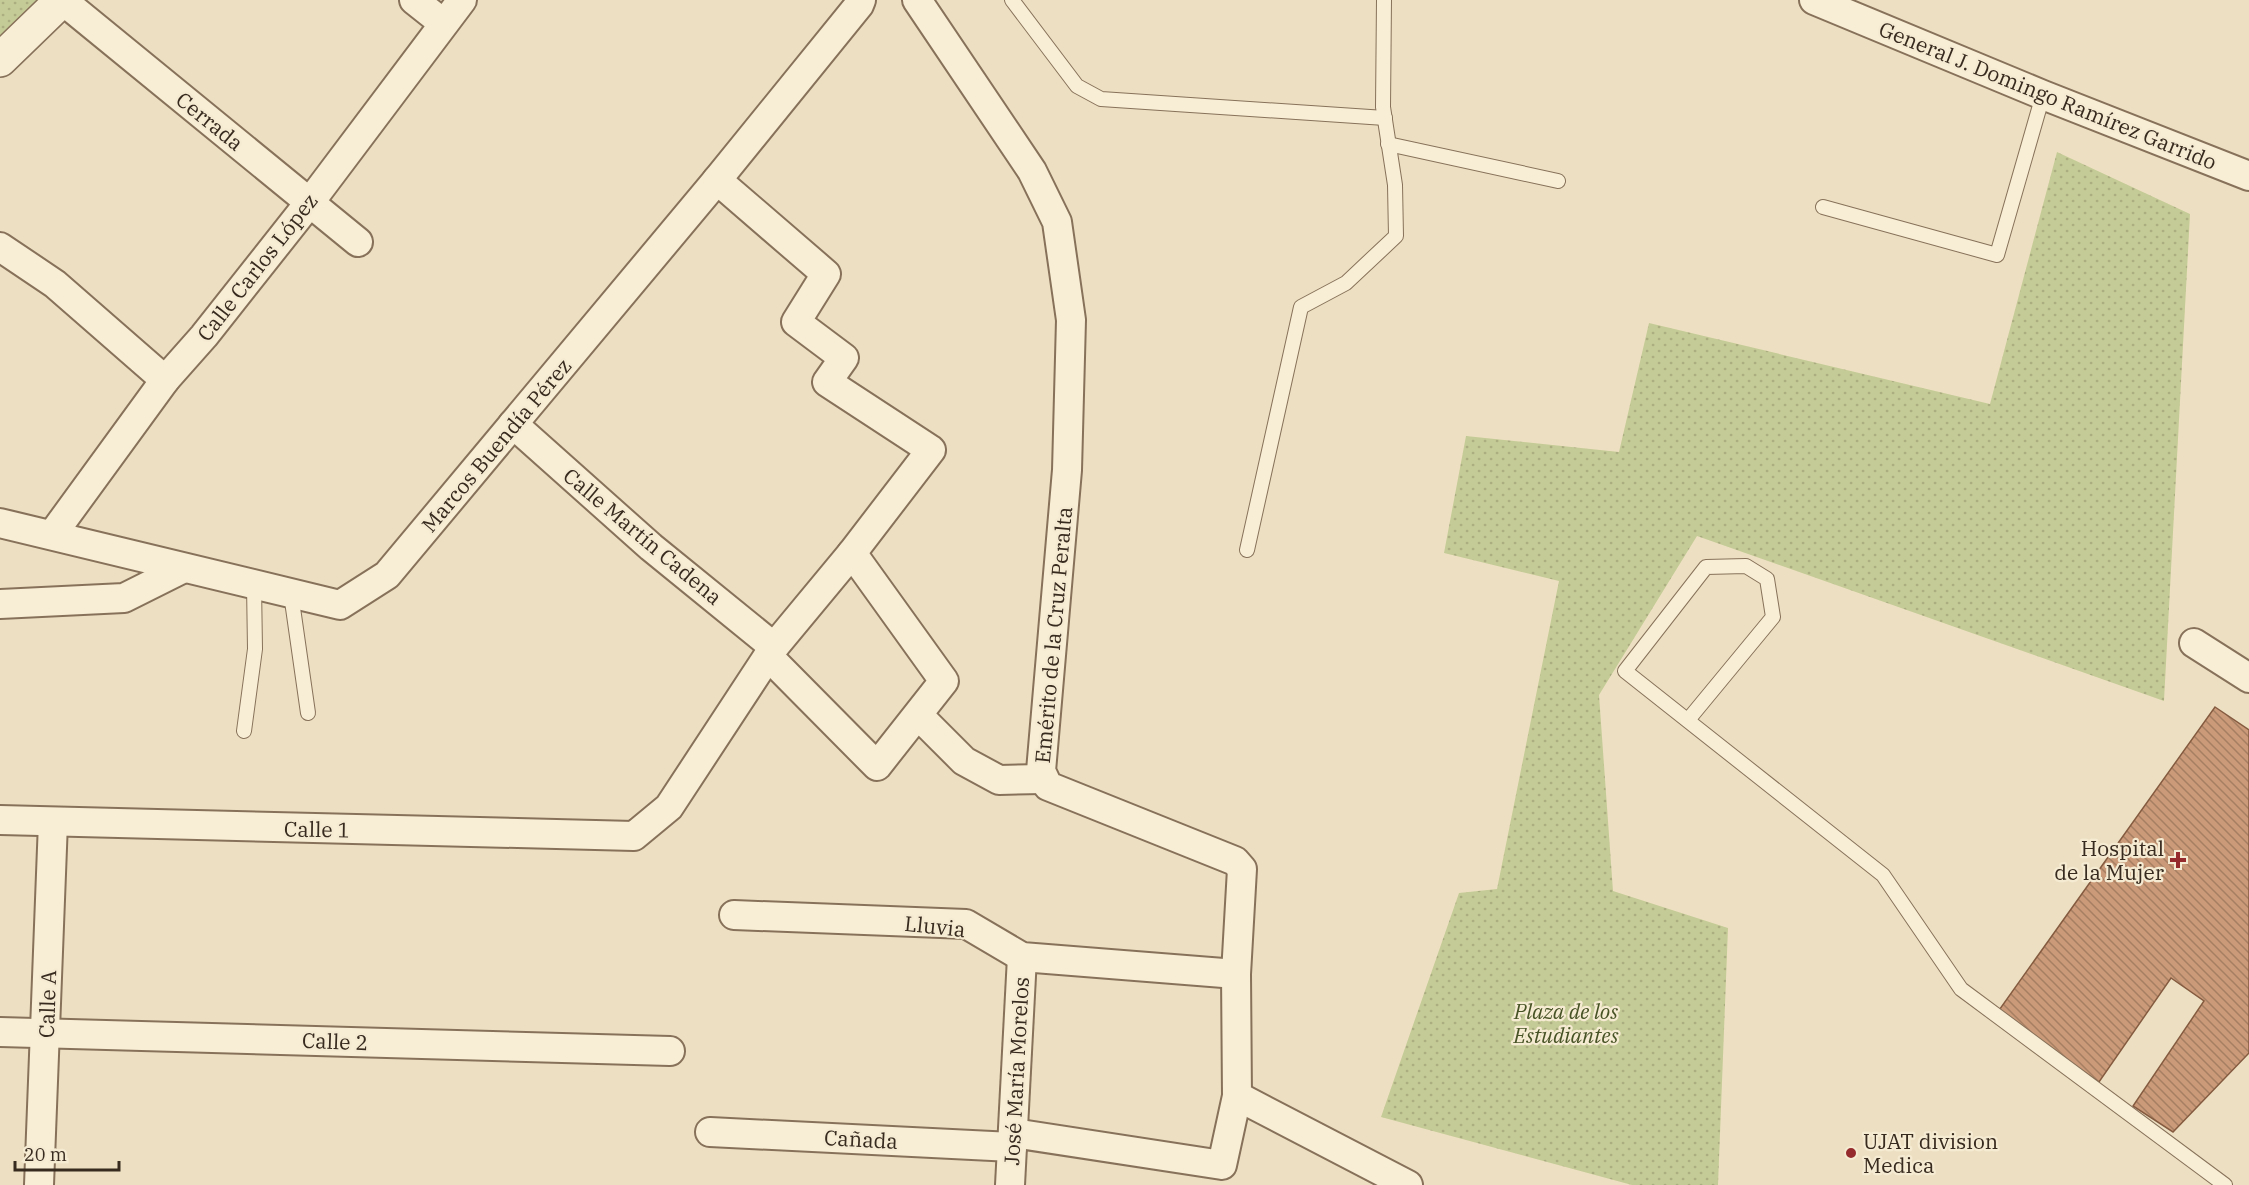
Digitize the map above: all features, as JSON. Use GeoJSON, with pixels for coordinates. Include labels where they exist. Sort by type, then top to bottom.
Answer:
{"type":"FeatureCollection","features":[{"type":"Feature","properties":{"kind":"street"},"geometry":{"type":"LineString","coordinates":[[0,60],[62,0]]}},
{"type":"Feature","properties":{"kind":"street","name":"Cerrada"},"geometry":{"type":"LineString","coordinates":[[62,0],[358,242]]}},
{"type":"Feature","properties":{"kind":"street"},"geometry":{"type":"LineString","coordinates":[[414,0],[443,23]]}},
{"type":"Feature","properties":{"kind":"street","name":"Calle Carlos López"},"geometry":{"type":"LineString","coordinates":[[52,535],[165,380],[204,336],[310,202],[462,0]]}},
{"type":"Feature","properties":{"kind":"street","name":"Marcos Buendía Pérez"},"geometry":{"type":"LineString","coordinates":[[0,523],[340,605],[387,575],[717,180],[861,0]]}},
{"type":"Feature","properties":{"kind":"street","name":"Emérito de la Cruz Peralta"},"geometry":{"type":"LineString","coordinates":[[916,0],[1032,171],[1057,222],[1071,320],[1067,470],[1041,771],[1043,778],[1048,786],[1235,861],[1242,869],[1236,974],[1237,1096],[1222,1165]]}},
{"type":"Feature","properties":{"kind":"street","name":"General J. Domingo Ramírez Garrido"},"geometry":{"type":"LineString","coordinates":[[1814,0],[2249,176]]}},
{"type":"Feature","properties":{"kind":"street"},"geometry":{"type":"LineString","coordinates":[[717,180],[826,274],[795,322],[844,358],[827,382],[931,450],[772,652]]}},
{"type":"Feature","properties":{"kind":"street"},"geometry":{"type":"LineString","coordinates":[[0,247],[55,284],[165,380]]}},
{"type":"Feature","properties":{"kind":"street","name":"Calle Martín Cadena"},"geometry":{"type":"LineString","coordinates":[[513,424],[772,652],[877,766],[919,716]]}},
{"type":"Feature","properties":{"kind":"street"},"geometry":{"type":"LineString","coordinates":[[852,553],[944,681],[919,716],[964,761],[999,780],[1043,778]]}},
{"type":"Feature","properties":{"kind":"street"},"geometry":{"type":"LineString","coordinates":[[0,604],[124,598],[184,568]]}},
{"type":"Feature","properties":{"kind":"street"},"geometry":{"type":"LineString","coordinates":[[2194,643],[2249,678]]}},
{"type":"Feature","properties":{"kind":"street","name":"Calle 1"},"geometry":{"type":"LineString","coordinates":[[0,820],[634,836],[669,807],[772,652]]}},
{"type":"Feature","properties":{"kind":"street","name":"Calle A"},"geometry":{"type":"LineString","coordinates":[[39,1185],[53,822]]}},
{"type":"Feature","properties":{"kind":"street","name":"Lluvia"},"geometry":{"type":"LineString","coordinates":[[734,915],[966,924],[1022,957],[1236,974]]}},
{"type":"Feature","properties":{"kind":"street","name":"José María Morelos"},"geometry":{"type":"LineString","coordinates":[[1010,1185],[1022,957]]}},
{"type":"Feature","properties":{"kind":"street","name":"Calle 2"},"geometry":{"type":"LineString","coordinates":[[0,1032],[670,1051]]}},
{"type":"Feature","properties":{"kind":"street"},"geometry":{"type":"LineString","coordinates":[[1237,1096],[1408,1185]]}},
{"type":"Feature","properties":{"kind":"street","name":"Cañada"},"geometry":{"type":"LineString","coordinates":[[710,1132],[1012,1140],[1222,1165]]}},
{"type":"Feature","properties":{"kind":"lane"},"geometry":{"type":"LineString","coordinates":[[1012,0],[1077,86],[1101,99],[1385,118]]}},
{"type":"Feature","properties":{"kind":"lane"},"geometry":{"type":"LineString","coordinates":[[1247,550],[1301,307],[1346,283],[1396,236],[1395,185],[1385,118],[1384,0]]}},
{"type":"Feature","properties":{"kind":"lane"},"geometry":{"type":"LineString","coordinates":[[1823,207],[1997,255],[2043,94]]}},
{"type":"Feature","properties":{"kind":"lane"},"geometry":{"type":"LineString","coordinates":[[1388,144],[1558,181]]}},
{"type":"Feature","properties":{"kind":"lane"},"geometry":{"type":"LineString","coordinates":[[1688,720],[1773,617],[1767,579],[1746,566],[1706,567],[1625,670],[1688,720],[1883,874],[1961,989],[2225,1185]]}},
{"type":"Feature","properties":{"kind":"lane"},"geometry":{"type":"LineString","coordinates":[[244,731],[255,649],[254,585]]}},
{"type":"Feature","properties":{"kind":"lane"},"geometry":{"type":"LineString","coordinates":[[291,594],[308,712]]}},
{"type":"Feature","properties":{"kind":"green space"},"geometry":{"type":"Polygon","coordinates":[[[0,0],[61,0],[0,60],[0,0]]]}},
{"type":"Feature","properties":{"kind":"green space","name":"Plaza de los Estudiantes"},"geometry":{"type":"Polygon","coordinates":[[[2057,152],[2190,214],[2164,701],[1697,536],[1599,695],[1613,891],[1728,928],[1718,1185],[1632,1185],[1381,1117],[1459,893],[1497,889],[1559,581],[1444,553],[1466,436],[1619,452],[1649,323],[1990,404],[2057,152]]]}},
{"type":"Feature","properties":{"kind":"building","name":"Hospital de la Mujer"},"geometry":{"type":"Polygon","coordinates":[[[2215,707],[2249,730],[2249,1053],[2173,1132],[2133,1106],[2204,1001],[2171,978],[2099,1082],[1997,1013],[2215,707]]]}},
{"type":"Feature","properties":{"kind":"place","name":"Hospital de la Mujer"},"geometry":{"type":"Point","coordinates":[2178,860]}},
{"type":"Feature","properties":{"kind":"place","name":"UJAT division Medica"},"geometry":{"type":"Point","coordinates":[1851,1153]}}]}
